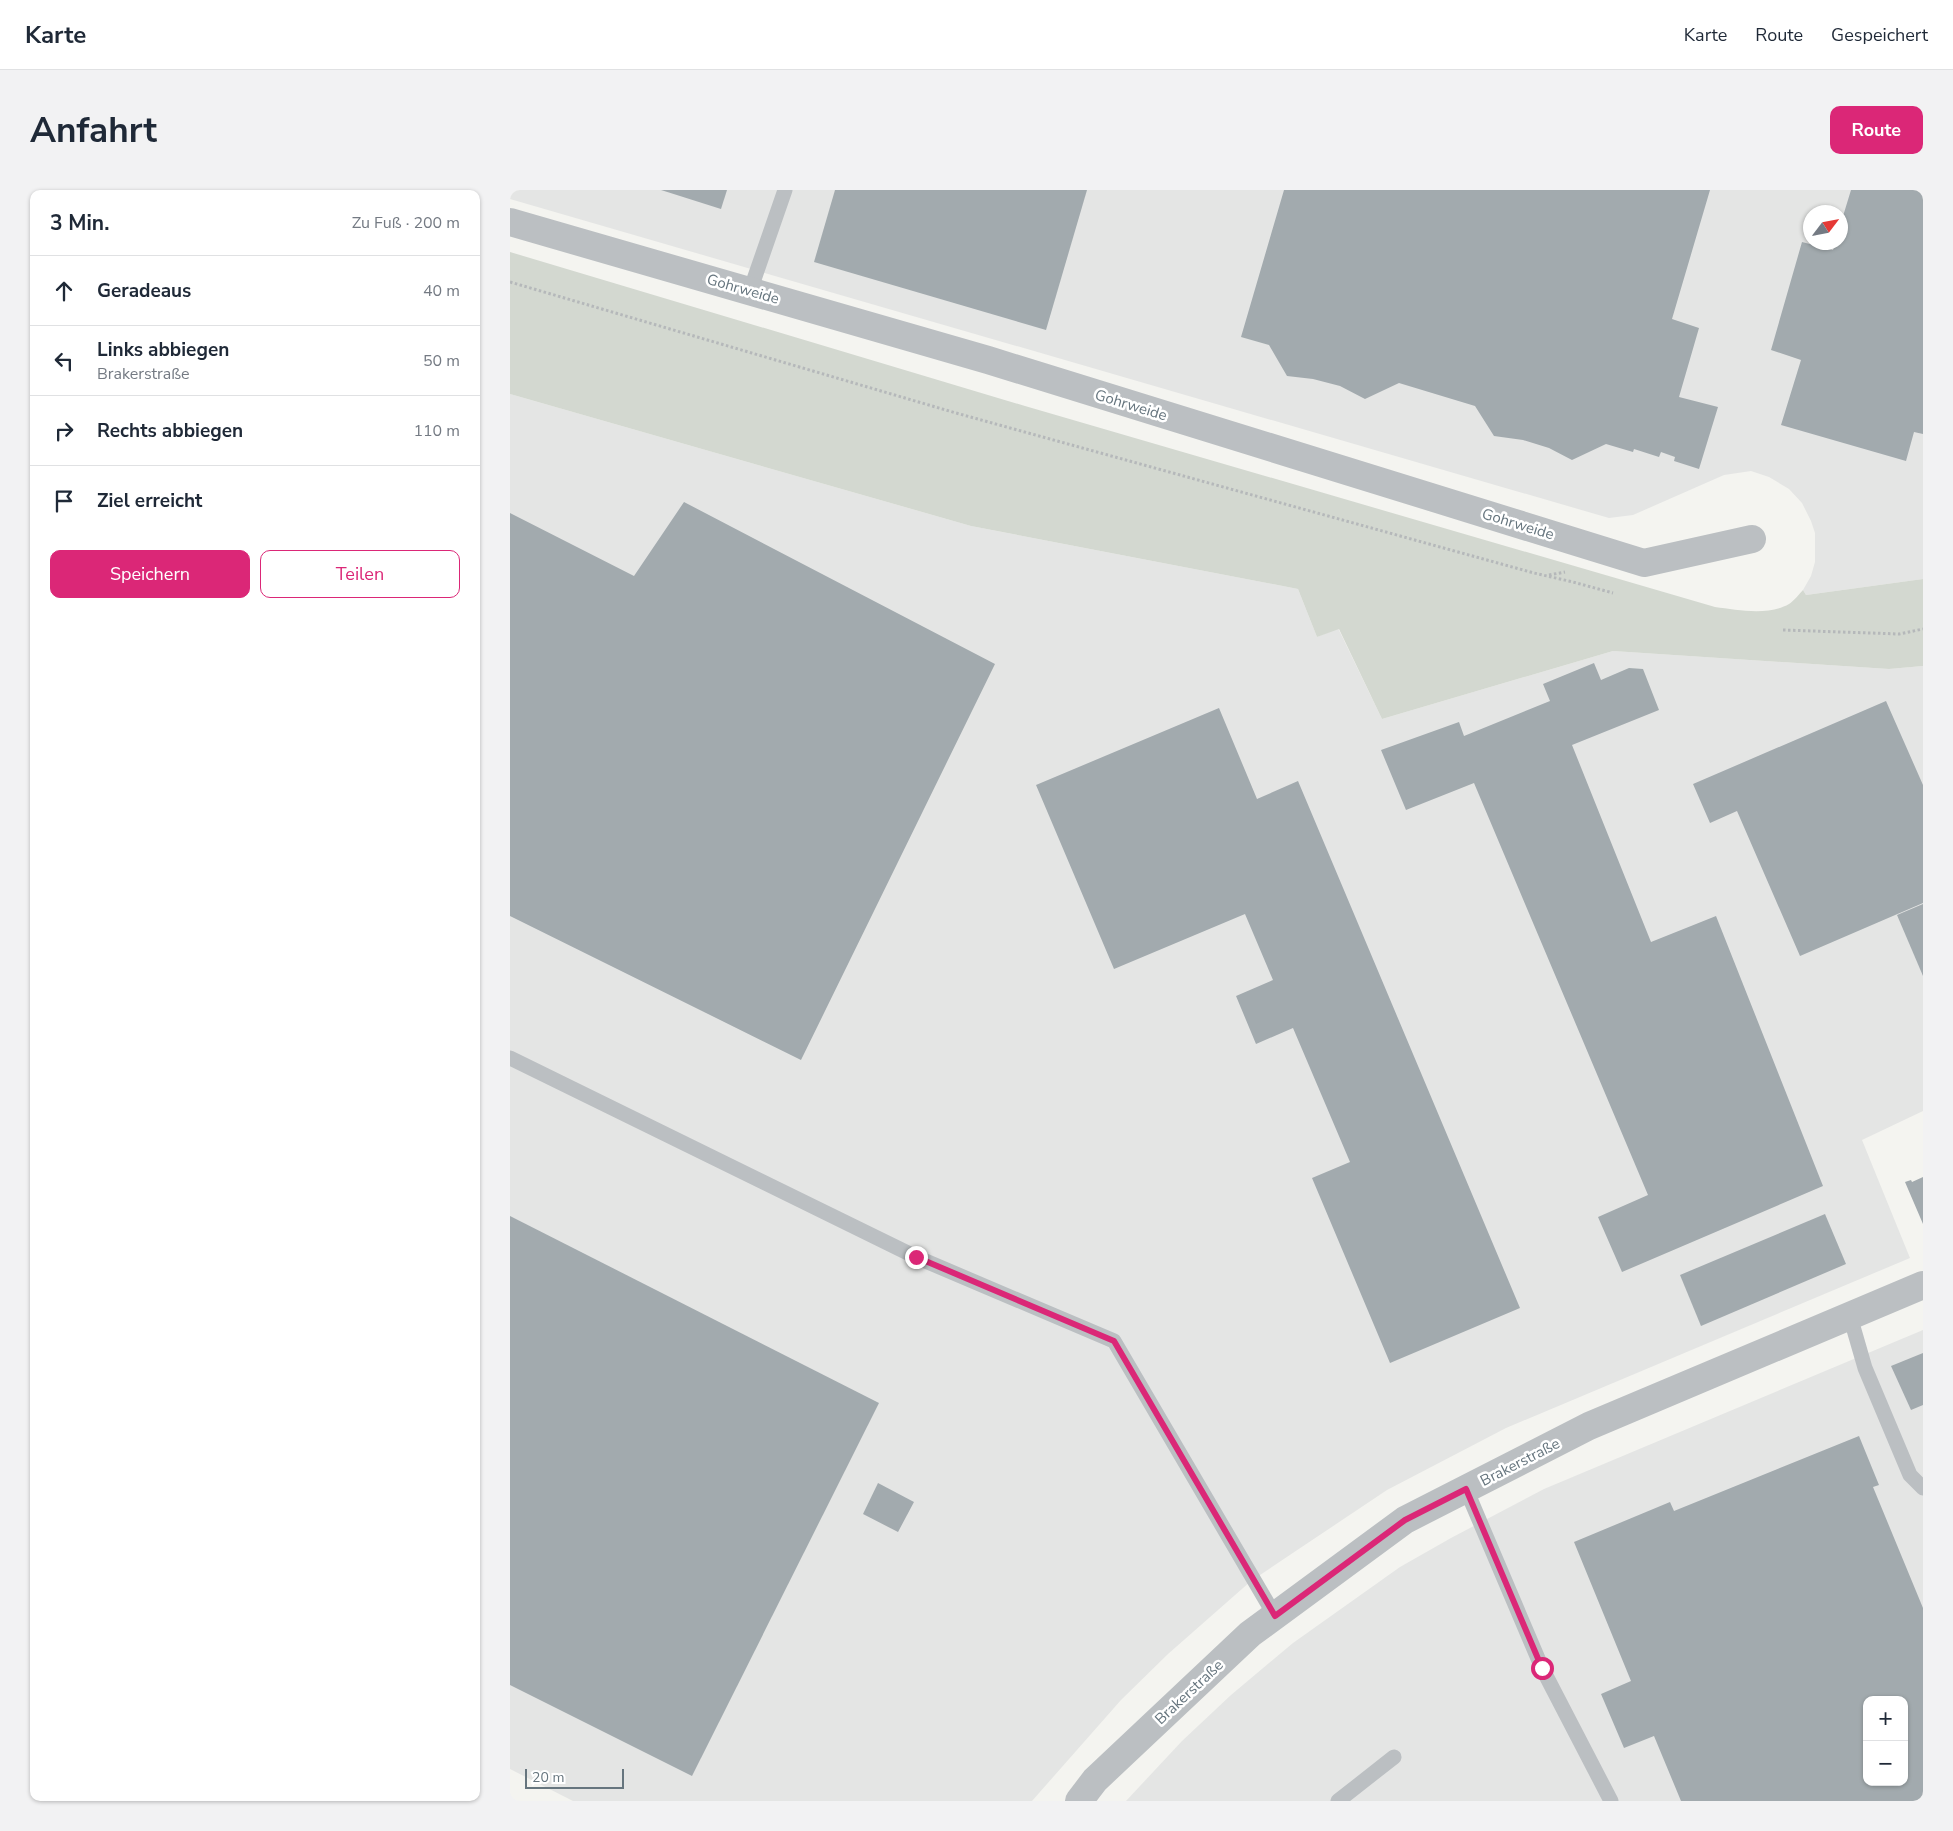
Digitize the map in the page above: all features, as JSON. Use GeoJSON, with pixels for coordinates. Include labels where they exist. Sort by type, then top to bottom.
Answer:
{"type":"FeatureCollection","features":[{"type":"Feature","properties":{"kind":"street","name":"Gohrweide"},"geometry":{"type":"LineString","coordinates":[[510,222],[997,363],[1644,563],[1752,539]]}},
{"type":"Feature","properties":{"kind":"street","name":"Brakerstraße"},"geometry":{"type":"LineString","coordinates":[[1079,1801],[1095,1780],[1250,1634],[1405,1520],[1589,1426],[1923,1284]]}},
{"type":"Feature","properties":{"kind":"lane"},"geometry":{"type":"LineString","coordinates":[[750,291],[785,190]]}},
{"type":"Feature","properties":{"kind":"lane"},"geometry":{"type":"LineString","coordinates":[[510,1058],[916,1257],[1114,1341],[1275,1616]]}},
{"type":"Feature","properties":{"kind":"lane"},"geometry":{"type":"LineString","coordinates":[[1850,1316],[1865,1368],[1910,1475],[1923,1488]]}},
{"type":"Feature","properties":{"kind":"lane"},"geometry":{"type":"LineString","coordinates":[[1466,1489],[1542,1668],[1611,1801]]}},
{"type":"Feature","properties":{"kind":"lane"},"geometry":{"type":"LineString","coordinates":[[1338,1801],[1394,1757]]}},
{"type":"Feature","properties":{"kind":"path"},"geometry":{"type":"LineString","coordinates":[[510,282],[956,413],[1534,573],[1613,593]]}},
{"type":"Feature","properties":{"kind":"path"},"geometry":{"type":"LineString","coordinates":[[1783,630],[1899,634],[1923,629]]}},
{"type":"Feature","properties":{"kind":"shaded area"},"geometry":{"type":"Polygon","coordinates":[[[510,190],[1923,190],[1923,579],[1806,595],[1803,590],[1811,576],[1815,562],[1815,533],[1811,521],[1802,503],[1789,489],[1769,477],[1751,471],[1724,475],[1633,515],[1609,518],[510,199],[510,190]]]}},
{"type":"Feature","properties":{"kind":"shaded area"},"geometry":{"type":"Polygon","coordinates":[[[510,252],[1025,406],[1715,607],[1753,611],[1772,610],[1789,604],[1803,590],[1806,595],[1923,579],[1923,666],[1889,669],[1613,651],[1382,719],[1339,629],[1317,637],[1298,589],[971,526],[510,394],[510,252]]]}},
{"type":"Feature","properties":{"kind":"shaded area"},"geometry":{"type":"Polygon","coordinates":[[[510,394],[971,526],[1298,589],[1317,637],[1338,628],[1382,719],[1613,651],[1889,669],[1923,666],[1923,1111],[1862,1140],[1910,1258],[1506,1428],[1387,1490],[1251,1581],[1168,1654],[1121,1700],[1032,1801],[573,1801],[510,1769],[510,394]]]}},
{"type":"Feature","properties":{"kind":"shaded area"},"geometry":{"type":"Polygon","coordinates":[[[1923,1330],[1923,1801],[1126,1801],[1182,1741],[1231,1695],[1293,1643],[1400,1567],[1544,1489],[1923,1330]]]}},
{"type":"Feature","properties":{"kind":"building"},"geometry":{"type":"Polygon","coordinates":[[[661,190],[727,190],[721,209],[661,190]]]}},
{"type":"Feature","properties":{"kind":"building"},"geometry":{"type":"Polygon","coordinates":[[[835,190],[1087,190],[1046,330],[814,262],[835,190]]]}},
{"type":"Feature","properties":{"kind":"building"},"geometry":{"type":"Polygon","coordinates":[[[1284,190],[1710,190],[1672,319],[1699,328],[1679,397],[1718,407],[1699,469],[1674,461],[1675,457],[1661,452],[1659,457],[1634,449],[1633,452],[1606,444],[1572,460],[1549,448],[1523,440],[1494,436],[1475,406],[1399,383],[1365,399],[1340,386],[1313,379],[1287,376],[1269,345],[1241,337],[1284,190]]]}},
{"type":"Feature","properties":{"kind":"building"},"geometry":{"type":"Polygon","coordinates":[[[1851,190],[1923,190],[1923,434],[1914,432],[1906,461],[1781,425],[1801,360],[1771,350],[1802,242],[1803,250],[1848,250],[1848,205],[1846,205],[1851,190]]]}},
{"type":"Feature","properties":{"kind":"building"},"geometry":{"type":"Polygon","coordinates":[[[684,502],[995,664],[801,1060],[510,916],[510,513],[634,576],[684,502]]]}},
{"type":"Feature","properties":{"kind":"building"},"geometry":{"type":"Polygon","coordinates":[[[1594,663],[1601,680],[1629,668],[1643,669],[1659,710],[1572,745],[1651,942],[1716,916],[1823,1186],[1622,1272],[1598,1217],[1648,1195],[1474,783],[1406,810],[1381,750],[1459,722],[1464,736],[1550,701],[1543,684],[1594,663]]]}},
{"type":"Feature","properties":{"kind":"building"},"geometry":{"type":"Polygon","coordinates":[[[1886,701],[1923,785],[1923,903],[1800,956],[1737,811],[1710,823],[1693,784],[1886,701]]]}},
{"type":"Feature","properties":{"kind":"building"},"geometry":{"type":"Polygon","coordinates":[[[1219,708],[1257,799],[1298,781],[1520,1308],[1390,1363],[1312,1178],[1350,1162],[1293,1028],[1256,1044],[1236,996],[1273,980],[1245,914],[1114,969],[1036,785],[1219,708]]]}},
{"type":"Feature","properties":{"kind":"building"},"geometry":{"type":"Polygon","coordinates":[[[1923,904],[1923,976],[1897,915],[1923,904]]]}},
{"type":"Feature","properties":{"kind":"building"},"geometry":{"type":"Polygon","coordinates":[[[1923,1177],[1923,1224],[1905,1182],[1911,1180],[1912,1182],[1923,1177]]]}},
{"type":"Feature","properties":{"kind":"building"},"geometry":{"type":"Polygon","coordinates":[[[1825,1214],[1846,1264],[1701,1326],[1680,1275],[1825,1214]]]}},
{"type":"Feature","properties":{"kind":"building"},"geometry":{"type":"Polygon","coordinates":[[[510,1216],[879,1403],[692,1776],[510,1685],[510,1216]]]}},
{"type":"Feature","properties":{"kind":"building"},"geometry":{"type":"Polygon","coordinates":[[[1923,1353],[1923,1405],[1911,1410],[1891,1366],[1923,1353]]]}},
{"type":"Feature","properties":{"kind":"building"},"geometry":{"type":"Polygon","coordinates":[[[1859,1436],[1879,1485],[1873,1487],[1923,1608],[1923,1801],[1681,1801],[1654,1736],[1624,1748],[1601,1694],[1631,1681],[1574,1542],[1670,1502],[1674,1511],[1859,1436]]]}},
{"type":"Feature","properties":{"kind":"building"},"geometry":{"type":"Polygon","coordinates":[[[878,1483],[914,1502],[898,1532],[863,1514],[878,1483]]]}},
{"type":"Feature","properties":{"kind":"route"},"geometry":{"type":"LineString","coordinates":[[916,1257],[1114,1341],[1275,1616],[1405,1520],[1466,1489],[1542,1668]]}}]}
